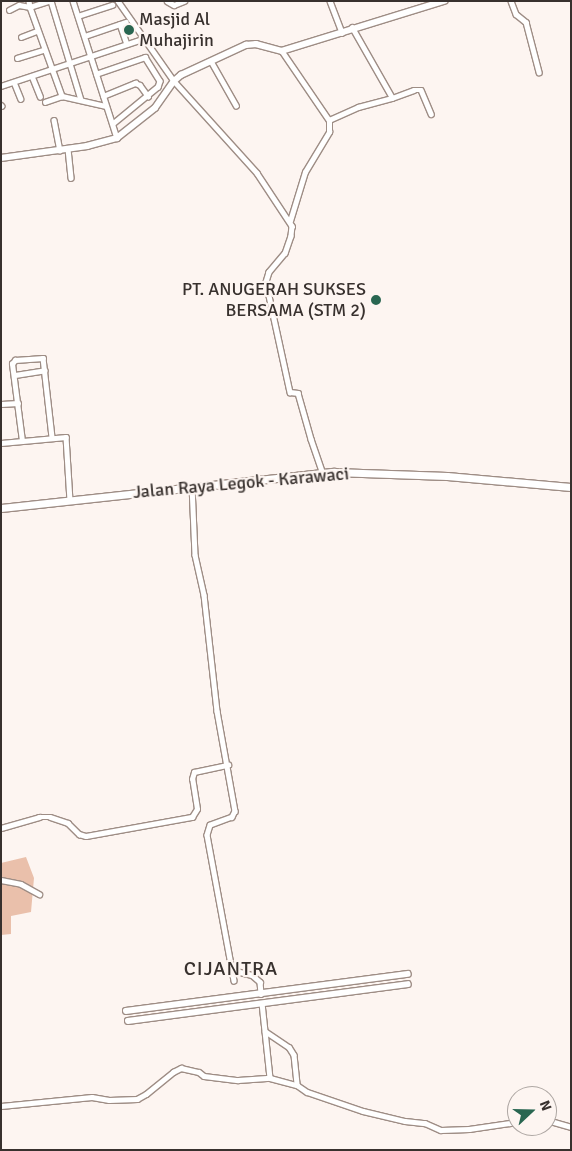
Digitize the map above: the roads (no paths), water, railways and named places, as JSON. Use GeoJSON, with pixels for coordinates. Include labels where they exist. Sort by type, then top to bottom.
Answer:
{"type":"FeatureCollection","features":[{"type":"Feature","properties":{"kind":"main road","name":"Jalan Raya Legok - Karawaci"},"geometry":{"type":"LineString","coordinates":[[1,508],[323,473],[448,476],[571,487]]}},
{"type":"Feature","properties":{"kind":"street"},"geometry":{"type":"LineString","coordinates":[[9,10],[19,5],[50,1],[81,100]]}},
{"type":"Feature","properties":{"kind":"street"},"geometry":{"type":"LineString","coordinates":[[73,1],[117,138]]}},
{"type":"Feature","properties":{"kind":"street"},"geometry":{"type":"LineString","coordinates":[[118,1],[174,81],[257,173],[290,221],[293,228],[289,243],[285,253],[269,272],[266,282],[290,392],[298,393],[323,473]]}},
{"type":"Feature","properties":{"kind":"street"},"geometry":{"type":"LineString","coordinates":[[168,1],[174,5],[184,1]]}},
{"type":"Feature","properties":{"kind":"street"},"geometry":{"type":"LineString","coordinates":[[330,1],[342,33]]}},
{"type":"Feature","properties":{"kind":"street"},"geometry":{"type":"LineString","coordinates":[[1,158],[100,144],[117,138],[155,108],[174,81],[189,71],[251,44],[282,51],[428,4],[444,1]]}},
{"type":"Feature","properties":{"kind":"street"},"geometry":{"type":"LineString","coordinates":[[511,1],[516,14],[526,22],[539,72]]}},
{"type":"Feature","properties":{"kind":"street"},"geometry":{"type":"LineString","coordinates":[[30,4],[37,31],[62,96]]}},
{"type":"Feature","properties":{"kind":"street"},"geometry":{"type":"LineString","coordinates":[[78,16],[112,5]]}},
{"type":"Feature","properties":{"kind":"street"},"geometry":{"type":"LineString","coordinates":[[85,36],[126,22]]}},
{"type":"Feature","properties":{"kind":"street"},"geometry":{"type":"LineString","coordinates":[[120,24],[127,44]]}},
{"type":"Feature","properties":{"kind":"street"},"geometry":{"type":"LineString","coordinates":[[352,28],[392,98]]}},
{"type":"Feature","properties":{"kind":"street"},"geometry":{"type":"LineString","coordinates":[[20,37],[37,31]]}},
{"type":"Feature","properties":{"kind":"street"},"geometry":{"type":"LineString","coordinates":[[1,86],[139,40]]}},
{"type":"Feature","properties":{"kind":"street"},"geometry":{"type":"LineString","coordinates":[[18,58],[44,50]]}},
{"type":"Feature","properties":{"kind":"street"},"geometry":{"type":"LineString","coordinates":[[282,51],[329,120],[329,132],[305,172],[290,221]]}},
{"type":"Feature","properties":{"kind":"street"},"geometry":{"type":"LineString","coordinates":[[96,74],[156,53]]}},
{"type":"Feature","properties":{"kind":"street"},"geometry":{"type":"LineString","coordinates":[[113,124],[148,96],[160,82],[146,57]]}},
{"type":"Feature","properties":{"kind":"street"},"geometry":{"type":"LineString","coordinates":[[211,61],[236,106]]}},
{"type":"Feature","properties":{"kind":"street"},"geometry":{"type":"LineString","coordinates":[[32,76],[40,96]]}},
{"type":"Feature","properties":{"kind":"street"},"geometry":{"type":"LineString","coordinates":[[14,82],[21,99]]}},
{"type":"Feature","properties":{"kind":"street"},"geometry":{"type":"LineString","coordinates":[[104,96],[135,83],[140,85],[148,96]]}},
{"type":"Feature","properties":{"kind":"street"},"geometry":{"type":"LineString","coordinates":[[329,120],[358,106],[392,98],[414,90],[421,90],[431,114]]}},
{"type":"Feature","properties":{"kind":"street"},"geometry":{"type":"LineString","coordinates":[[45,102],[62,96],[106,106]]}},
{"type":"Feature","properties":{"kind":"street"},"geometry":{"type":"LineString","coordinates":[[54,120],[60,150]]}},
{"type":"Feature","properties":{"kind":"street"},"geometry":{"type":"LineString","coordinates":[[68,149],[71,178]]}},
{"type":"Feature","properties":{"kind":"street"},"geometry":{"type":"LineString","coordinates":[[22,441],[15,375],[12,364],[15,360],[42,358],[52,437]]}},
{"type":"Feature","properties":{"kind":"street"},"geometry":{"type":"LineString","coordinates":[[15,375],[45,370]]}},
{"type":"Feature","properties":{"kind":"street"},"geometry":{"type":"LineString","coordinates":[[1,404],[18,403]]}},
{"type":"Feature","properties":{"kind":"street"},"geometry":{"type":"LineString","coordinates":[[1,443],[63,436],[67,440],[70,500]]}},
{"type":"Feature","properties":{"kind":"street"},"geometry":{"type":"LineString","coordinates":[[192,486],[195,555],[204,595],[212,676],[228,765],[234,814],[226,820],[210,826],[207,834],[234,981]]}},
{"type":"Feature","properties":{"kind":"street"},"geometry":{"type":"LineString","coordinates":[[1,828],[34,819],[50,817],[68,823],[79,834],[86,836],[192,817],[197,809],[194,772],[228,765]]}},
{"type":"Feature","properties":{"kind":"street"},"geometry":{"type":"LineString","coordinates":[[1,880],[20,884],[39,894]]}},
{"type":"Feature","properties":{"kind":"street"},"geometry":{"type":"LineString","coordinates":[[231,966],[236,971],[252,975],[260,982],[261,994]]}},
{"type":"Feature","properties":{"kind":"street"},"geometry":{"type":"LineString","coordinates":[[126,1011],[408,974]]}},
{"type":"Feature","properties":{"kind":"street"},"geometry":{"type":"LineString","coordinates":[[128,1021],[408,984]]}},
{"type":"Feature","properties":{"kind":"street"},"geometry":{"type":"LineString","coordinates":[[299,989],[300,998]]}},
{"type":"Feature","properties":{"kind":"street"},"geometry":{"type":"LineString","coordinates":[[199,1002],[200,1011]]}},
{"type":"Feature","properties":{"kind":"street"},"geometry":{"type":"LineString","coordinates":[[262,1003],[270,1078]]}},
{"type":"Feature","properties":{"kind":"street"},"geometry":{"type":"LineString","coordinates":[[265,1031],[289,1047],[294,1055],[297,1085]]}},
{"type":"Feature","properties":{"kind":"street"},"geometry":{"type":"LineString","coordinates":[[1,1106],[92,1097],[109,1100],[137,1099],[146,1094],[176,1069],[181,1068],[199,1072],[204,1076],[238,1080],[270,1078],[297,1085],[307,1092],[364,1112],[405,1121],[425,1123],[441,1130],[469,1129],[507,1123]]}},
{"type":"Feature","properties":{"kind":"street"},"geometry":{"type":"LineString","coordinates":[[557,1123],[571,1127]]}},
{"type":"Feature","properties":{"kind":"place","name":"Masjid Al Muhajirin"},"geometry":{"type":"Point","coordinates":[129,30]}},
{"type":"Feature","properties":{"kind":"place","name":"PT. ANUGERAH SUKSES BERSAMA (STM 2)"},"geometry":{"type":"Point","coordinates":[376,300]}},
{"type":"Feature","properties":{"kind":"district","name":"CIJANTRA"},"geometry":{"type":"Point","coordinates":[231,968]}}]}
